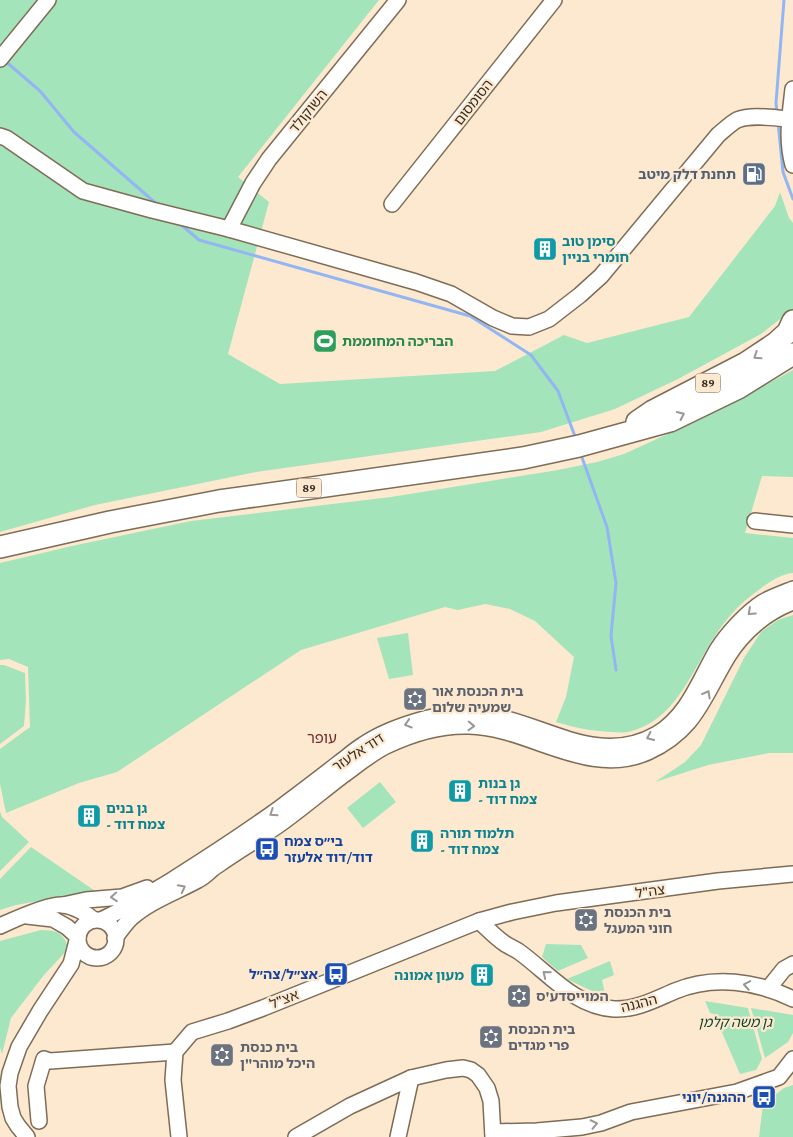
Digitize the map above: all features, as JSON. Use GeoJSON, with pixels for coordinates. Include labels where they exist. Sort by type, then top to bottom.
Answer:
{"type":"FeatureCollection","features":[{"type":"Feature","properties":{"kind":"highway","name":"89"},"geometry":{"type":"LineString","coordinates":[[618,434],[653,412],[746,363],[776,343],[793,327]]}},
{"type":"Feature","properties":{"kind":"highway","name":"89"},"geometry":{"type":"LineString","coordinates":[[0,547],[110,522],[219,501],[523,458],[579,446],[670,420],[721,396],[793,354]]}},
{"type":"Feature","properties":{"kind":"highway"},"geometry":{"type":"LineString","coordinates":[[746,382],[793,371]]}},
{"type":"Feature","properties":{"kind":"street"},"geometry":{"type":"LineString","coordinates":[[0,59],[48,0]]}},
{"type":"Feature","properties":{"kind":"street","name":"השוקולד"},"geometry":{"type":"LineString","coordinates":[[229,229],[253,183],[269,159],[398,0]]}},
{"type":"Feature","properties":{"kind":"street","name":"הסומסום"},"geometry":{"type":"LineString","coordinates":[[392,204],[554,0]]}},
{"type":"Feature","properties":{"kind":"street"},"geometry":{"type":"LineString","coordinates":[[793,89],[788,128],[793,165]]}},
{"type":"Feature","properties":{"kind":"street"},"geometry":{"type":"LineString","coordinates":[[0,136],[6,138],[83,191],[229,229],[416,282],[451,294],[493,318],[512,326],[529,327],[549,319],[601,276],[718,135],[730,124],[748,117],[789,119]]}},
{"type":"Feature","properties":{"kind":"street"},"geometry":{"type":"LineString","coordinates":[[755,521],[793,525]]}},
{"type":"Feature","properties":{"kind":"street","name":"דוד אלעזר"},"geometry":{"type":"LineString","coordinates":[[97,920],[124,910],[192,868],[280,808],[362,745],[409,724],[449,714],[486,714],[534,727],[561,738],[584,744],[613,747],[629,745],[658,733],[681,713],[718,650],[736,626],[761,603],[793,589]]}},
{"type":"Feature","properties":{"kind":"street","name":"דוד אלעזר"},"geometry":{"type":"LineString","coordinates":[[115,938],[130,919],[138,913],[201,878],[279,824],[369,756],[405,738],[450,727],[484,727],[530,739],[558,750],[597,759],[631,757],[664,744],[690,721],[728,656],[745,635],[768,614],[793,602]]}},
{"type":"Feature","properties":{"kind":"street"},"geometry":{"type":"LineString","coordinates":[[0,926],[51,906],[86,900],[122,897],[159,884],[192,868]]}},
{"type":"Feature","properties":{"kind":"street","name":"צה\"ל"},"geometry":{"type":"LineString","coordinates":[[479,921],[556,903],[718,881],[793,874]]}},
{"type":"Feature","properties":{"kind":"street"},"geometry":{"type":"LineString","coordinates":[[40,1011],[82,965],[103,956],[112,950],[115,945],[114,931],[110,926],[85,913],[63,905]]}},
{"type":"Feature","properties":{"kind":"street"},"geometry":{"type":"LineString","coordinates":[[24,916],[53,919],[67,927],[78,937],[79,944],[84,953],[96,958]]}},
{"type":"Feature","properties":{"kind":"street"},"geometry":{"type":"LineString","coordinates":[[28,1137],[18,1126],[10,1107],[8,1086],[18,1047],[71,964],[79,931],[88,922],[97,920]]}},
{"type":"Feature","properties":{"kind":"street","name":"ההגנה"},"geometry":{"type":"LineString","coordinates":[[479,921],[505,944],[517,951],[565,990],[595,1005],[614,1009],[648,1004],[677,990],[709,982],[745,984],[768,989],[793,999]]}},
{"type":"Feature","properties":{"kind":"street","name":"אצ\"ל"},"geometry":{"type":"LineString","coordinates":[[175,1052],[192,1032],[254,1011],[479,921]]}},
{"type":"Feature","properties":{"kind":"street"},"geometry":{"type":"LineString","coordinates":[[768,989],[784,969],[793,964]]}},
{"type":"Feature","properties":{"kind":"street"},"geometry":{"type":"LineString","coordinates":[[39,1121],[36,1086],[44,1059],[50,1061],[175,1052],[173,1080],[179,1137]]}},
{"type":"Feature","properties":{"kind":"street"},"geometry":{"type":"LineString","coordinates":[[296,1137],[350,1106],[411,1078],[446,1070],[463,1068],[478,1075],[482,1080],[491,1101],[490,1135],[582,1127],[601,1123],[631,1112],[737,1092],[779,1077],[793,1059]]}},
{"type":"Feature","properties":{"kind":"street"},"geometry":{"type":"LineString","coordinates":[[398,1137],[411,1078]]}},
{"type":"Feature","properties":{"kind":"green space"},"geometry":{"type":"Polygon","coordinates":[[[0,0],[379,0],[238,177],[269,202],[228,354],[280,384],[495,371],[564,335],[587,343],[689,317],[775,206],[780,192],[789,218],[793,223],[793,309],[761,334],[678,379],[615,409],[541,432],[256,472],[95,505],[0,532],[0,0]]]}},
{"type":"Feature","properties":{"kind":"green space"},"geometry":{"type":"Polygon","coordinates":[[[793,370],[793,477],[762,476],[745,533],[793,538],[793,573],[773,580],[750,596],[728,618],[670,707],[658,718],[644,726],[628,732],[612,732],[584,729],[556,722],[566,697],[574,657],[535,621],[510,609],[485,604],[458,610],[445,607],[301,650],[117,772],[79,783],[6,813],[0,784],[0,749],[30,727],[28,667],[9,659],[0,660],[0,563],[191,521],[391,497],[597,462],[624,454],[683,427],[793,370]]]}},
{"type":"Feature","properties":{"kind":"green space"},"geometry":{"type":"Polygon","coordinates":[[[793,615],[793,753],[769,753],[708,765],[655,782],[685,762],[701,745],[744,658],[761,632],[778,620],[793,615]]]}},
{"type":"Feature","properties":{"kind":"green space"},"geometry":{"type":"Polygon","coordinates":[[[408,633],[413,675],[389,679],[377,638],[408,633]]]}},
{"type":"Feature","properties":{"kind":"green space"},"geometry":{"type":"Polygon","coordinates":[[[0,665],[25,673],[26,700],[24,726],[0,744],[0,665]]]}},
{"type":"Feature","properties":{"kind":"green space"},"geometry":{"type":"Polygon","coordinates":[[[380,782],[396,802],[363,828],[347,808],[380,782]]]}},
{"type":"Feature","properties":{"kind":"green space"},"geometry":{"type":"Polygon","coordinates":[[[0,811],[2,817],[29,842],[0,871],[0,811]]]}},
{"type":"Feature","properties":{"kind":"green space"},"geometry":{"type":"Polygon","coordinates":[[[31,847],[101,895],[84,893],[16,905],[0,910],[0,879],[31,847]]]}},
{"type":"Feature","properties":{"kind":"green space"},"geometry":{"type":"Polygon","coordinates":[[[41,930],[59,933],[69,948],[44,975],[11,1018],[2,1054],[0,1047],[0,941],[41,930]]]}},
{"type":"Feature","properties":{"kind":"green space"},"geometry":{"type":"Polygon","coordinates":[[[546,944],[581,945],[588,958],[558,971],[542,957],[546,944]]]}},
{"type":"Feature","properties":{"kind":"green space"},"geometry":{"type":"Polygon","coordinates":[[[610,961],[614,975],[602,980],[606,998],[567,979],[610,961]]]}},
{"type":"Feature","properties":{"kind":"green space","name":"גן משה קלמן"},"geometry":{"type":"Polygon","coordinates":[[[705,1001],[748,1008],[762,1059],[756,1070],[740,1074],[714,1014],[710,1013],[705,1001]]]}},
{"type":"Feature","properties":{"kind":"green space"},"geometry":{"type":"Polygon","coordinates":[[[751,1008],[793,1015],[793,1033],[788,1042],[765,1058],[751,1008]]]}},
{"type":"Feature","properties":{"kind":"green space"},"geometry":{"type":"Polygon","coordinates":[[[793,1085],[793,1137],[759,1137],[763,1104],[784,1088],[793,1085]]]}},
{"type":"Feature","properties":{"kind":"waterway"},"geometry":{"type":"LineString","coordinates":[[777,113],[776,103],[784,0]]}},
{"type":"Feature","properties":{"kind":"waterway"},"geometry":{"type":"LineString","coordinates":[[4,60],[40,91],[74,132],[159,206]]}},
{"type":"Feature","properties":{"kind":"waterway"},"geometry":{"type":"LineString","coordinates":[[778,122],[783,172],[793,199]]}},
{"type":"Feature","properties":{"kind":"waterway"},"geometry":{"type":"LineString","coordinates":[[179,223],[199,240],[470,316],[531,355],[558,391],[576,439]]}},
{"type":"Feature","properties":{"kind":"waterway"},"geometry":{"type":"LineString","coordinates":[[580,452],[607,527],[616,583],[611,636],[616,670]]}},
{"type":"Feature","properties":{"kind":"place","name":"תחנת דלק מיטב"},"geometry":{"type":"Point","coordinates":[754,174]}},
{"type":"Feature","properties":{"kind":"place","name":"סימן טוב חומרי בניין"},"geometry":{"type":"Point","coordinates":[545,249]}},
{"type":"Feature","properties":{"kind":"place","name":"הבריכה המחוממת"},"geometry":{"type":"Point","coordinates":[325,341]}},
{"type":"Feature","properties":{"kind":"place","name":"בית הכנסת אור שמעיה שלום"},"geometry":{"type":"Point","coordinates":[415,699]}},
{"type":"Feature","properties":{"kind":"place","name":"גן בנות - צמח דוד"},"geometry":{"type":"Point","coordinates":[460,791]}},
{"type":"Feature","properties":{"kind":"place","name":"גן בנים - צמח דוד"},"geometry":{"type":"Point","coordinates":[89,816]}},
{"type":"Feature","properties":{"kind":"place","name":"תלמוד תורה - צמח דוד"},"geometry":{"type":"Point","coordinates":[422,841]}},
{"type":"Feature","properties":{"kind":"place","name":"בי״ס צמח דוד/דוד אלעזר"},"geometry":{"type":"Point","coordinates":[267,849]}},
{"type":"Feature","properties":{"kind":"place","name":"בית הכנסת חוני המעגל"},"geometry":{"type":"Point","coordinates":[586,920]}},
{"type":"Feature","properties":{"kind":"place","name":"אצ״ל/צה״ל"},"geometry":{"type":"Point","coordinates":[336,974]}},
{"type":"Feature","properties":{"kind":"place","name":"מעון אמונה"},"geometry":{"type":"Point","coordinates":[482,975]}},
{"type":"Feature","properties":{"kind":"place","name":"המוייסדע'ס"},"geometry":{"type":"Point","coordinates":[519,996]}},
{"type":"Feature","properties":{"kind":"place","name":"בית הכנסת פרי מגדים"},"geometry":{"type":"Point","coordinates":[491,1037]}},
{"type":"Feature","properties":{"kind":"place","name":"בית כנסת היכל מוהר\"ן"},"geometry":{"type":"Point","coordinates":[222,1055]}},
{"type":"Feature","properties":{"kind":"place","name":"ההגנה/יוני"},"geometry":{"type":"Point","coordinates":[764,1097]}},
{"type":"Feature","properties":{"kind":"district","name":"עופר"},"geometry":{"type":"Point","coordinates":[322,738]}}]}
